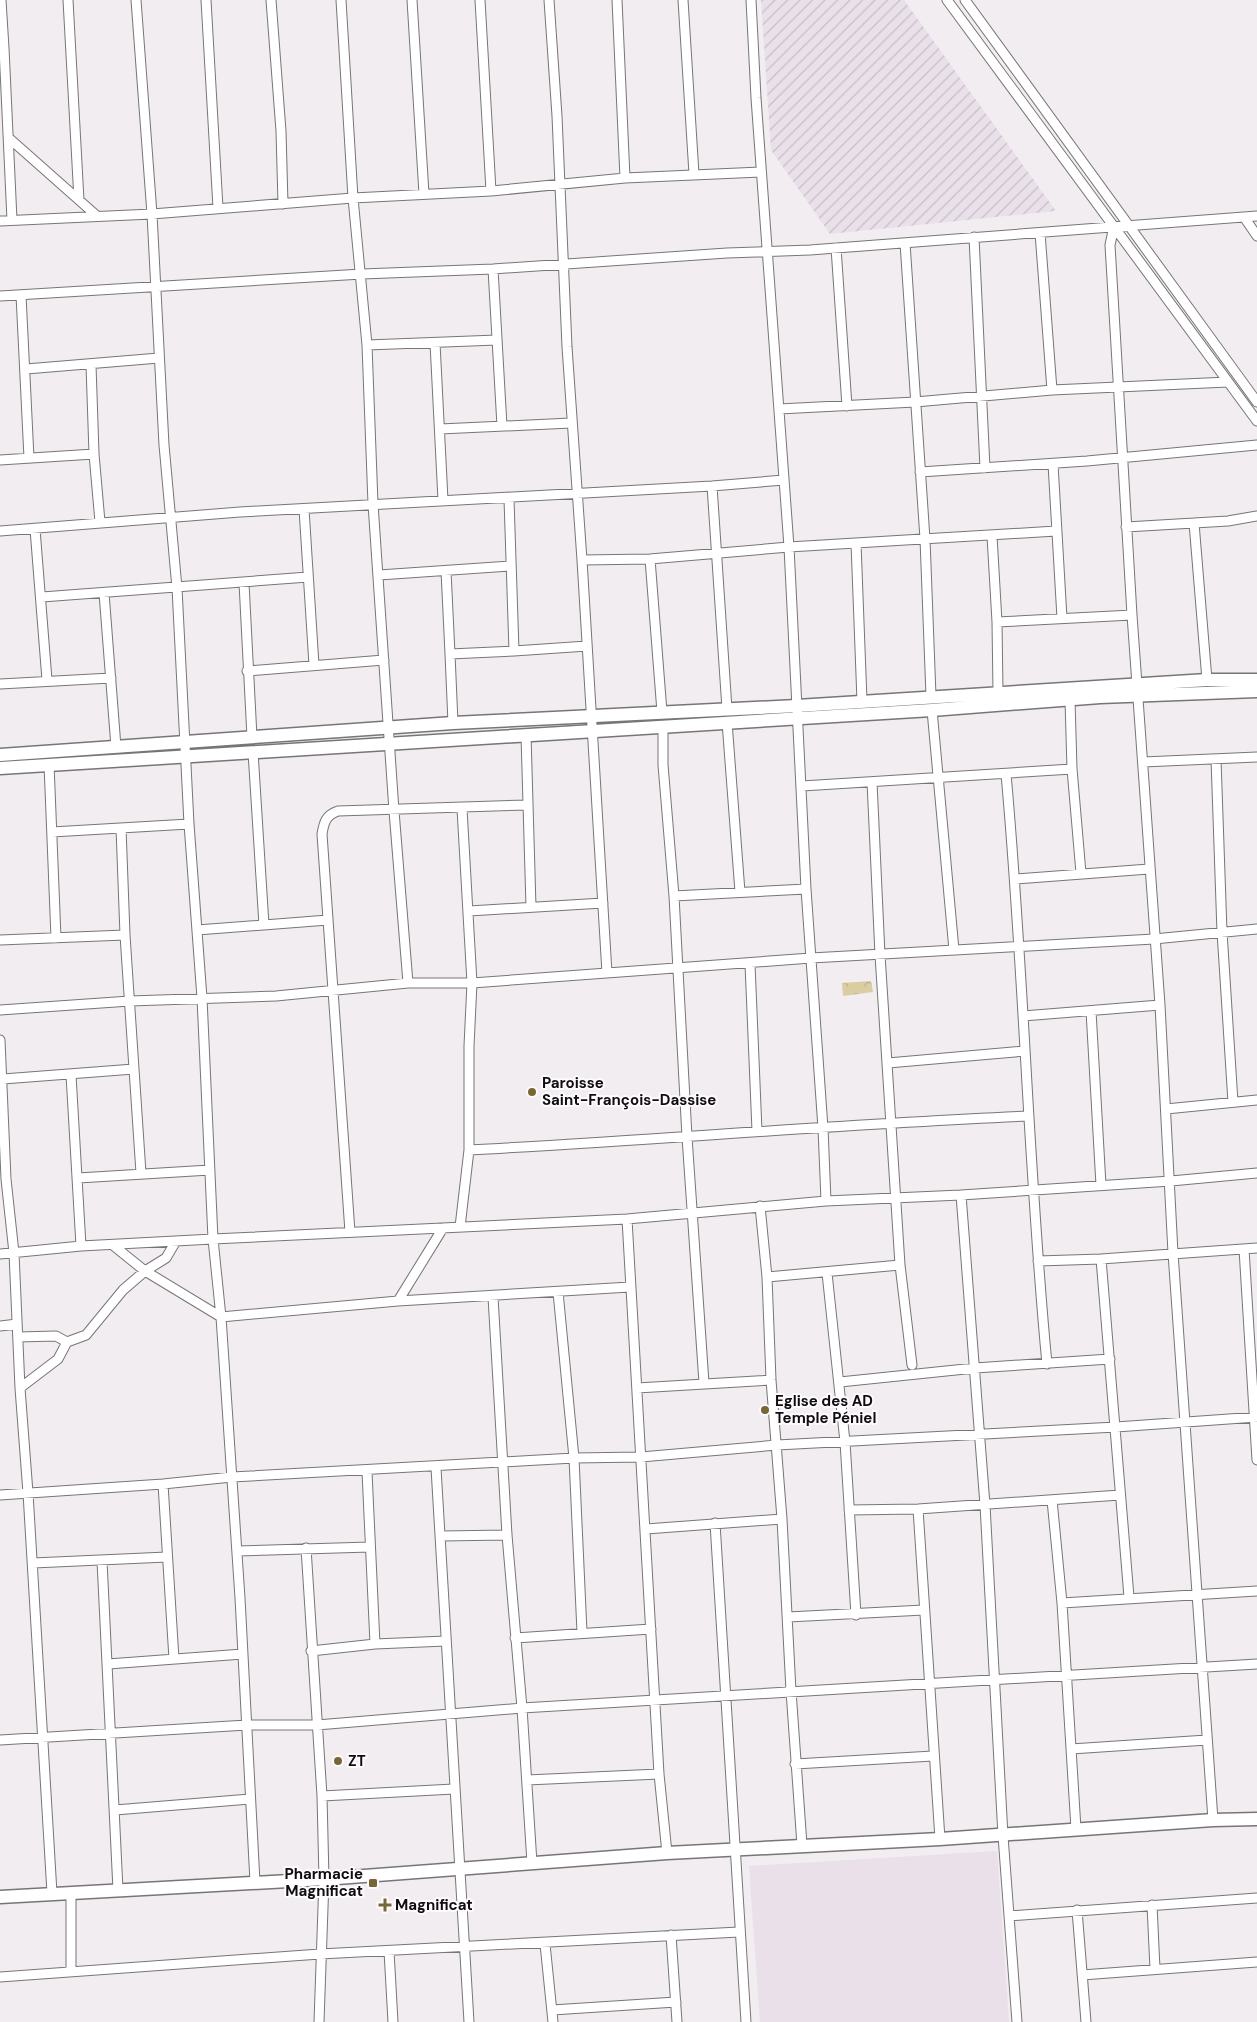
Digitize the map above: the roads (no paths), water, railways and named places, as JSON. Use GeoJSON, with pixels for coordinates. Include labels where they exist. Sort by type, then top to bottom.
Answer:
{"type":"FeatureCollection","features":[{"type":"Feature","properties":{"kind":"main road"},"geometry":{"type":"LineString","coordinates":[[0,768],[593,732],[663,726],[727,716],[797,712],[932,710],[1070,700],[1207,680],[1257,680]]}},
{"type":"Feature","properties":{"kind":"main road"},"geometry":{"type":"LineString","coordinates":[[797,712],[862,701],[998,692],[1257,691]]}},
{"type":"Feature","properties":{"kind":"main road"},"geometry":{"type":"LineString","coordinates":[[0,756],[185,741],[453,723],[662,712],[727,716]]}},
{"type":"Feature","properties":{"kind":"main road"},"geometry":{"type":"LineString","coordinates":[[0,1897],[324,1879],[667,1853],[802,1845],[940,1840],[1076,1829],[1257,1819]]}},
{"type":"Feature","properties":{"kind":"street"},"geometry":{"type":"LineString","coordinates":[[1,0],[2,48],[10,139],[12,220]]}},
{"type":"Feature","properties":{"kind":"street"},"geometry":{"type":"LineString","coordinates":[[68,0],[79,200]]}},
{"type":"Feature","properties":{"kind":"street"},"geometry":{"type":"LineString","coordinates":[[136,0],[152,214],[158,358],[177,588],[189,824],[202,998],[213,1239],[221,1317],[237,1551],[255,1882]]}},
{"type":"Feature","properties":{"kind":"street"},"geometry":{"type":"LineString","coordinates":[[206,0],[218,208]]}},
{"type":"Feature","properties":{"kind":"street"},"geometry":{"type":"LineString","coordinates":[[271,0],[281,131],[283,204]]}},
{"type":"Feature","properties":{"kind":"street"},"geometry":{"type":"LineString","coordinates":[[341,0],[353,198],[362,274],[367,345],[374,504],[384,660],[408,984]]}},
{"type":"Feature","properties":{"kind":"street"},"geometry":{"type":"LineString","coordinates":[[412,0],[424,194]]}},
{"type":"Feature","properties":{"kind":"street"},"geometry":{"type":"LineString","coordinates":[[480,0],[491,190]]}},
{"type":"Feature","properties":{"kind":"street"},"geometry":{"type":"LineString","coordinates":[[549,0],[571,423],[582,560],[607,973]]}},
{"type":"Feature","properties":{"kind":"street"},"geometry":{"type":"LineString","coordinates":[[617,0],[625,178]]}},
{"type":"Feature","properties":{"kind":"street"},"geometry":{"type":"LineString","coordinates":[[683,0],[694,174]]}},
{"type":"Feature","properties":{"kind":"street"},"geometry":{"type":"LineString","coordinates":[[751,0],[761,172],[789,547],[806,889],[823,1128],[826,1201]]}},
{"type":"Feature","properties":{"kind":"street"},"geometry":{"type":"LineString","coordinates":[[948,0],[1257,421]]}},
{"type":"Feature","properties":{"kind":"street"},"geometry":{"type":"LineString","coordinates":[[965,0],[1257,402]]}},
{"type":"Feature","properties":{"kind":"street"},"geometry":{"type":"LineString","coordinates":[[10,139],[97,216]]}},
{"type":"Feature","properties":{"kind":"street"},"geometry":{"type":"LineString","coordinates":[[0,222],[152,214],[353,198],[491,190],[625,178],[761,172]]}},
{"type":"Feature","properties":{"kind":"street"},"geometry":{"type":"LineString","coordinates":[[0,296],[836,248],[1257,216]]}},
{"type":"Feature","properties":{"kind":"street"},"geometry":{"type":"LineString","coordinates":[[1244,217],[1257,236]]}},
{"type":"Feature","properties":{"kind":"street"},"geometry":{"type":"LineString","coordinates":[[1114,226],[1110,245],[1126,527],[1160,1005],[1172,1253],[1213,1820]]}},
{"type":"Feature","properties":{"kind":"street"},"geometry":{"type":"LineString","coordinates":[[1040,233],[1052,390]]}},
{"type":"Feature","properties":{"kind":"street"},"geometry":{"type":"LineString","coordinates":[[974,237],[985,468]]}},
{"type":"Feature","properties":{"kind":"street"},"geometry":{"type":"LineString","coordinates":[[905,243],[925,539],[932,696]]}},
{"type":"Feature","properties":{"kind":"street"},"geometry":{"type":"LineString","coordinates":[[836,248],[847,406]]}},
{"type":"Feature","properties":{"kind":"street"},"geometry":{"type":"LineString","coordinates":[[493,269],[502,426]]}},
{"type":"Feature","properties":{"kind":"street"},"geometry":{"type":"LineString","coordinates":[[21,295],[29,458]]}},
{"type":"Feature","properties":{"kind":"street"},"geometry":{"type":"LineString","coordinates":[[367,345],[497,340]]}},
{"type":"Feature","properties":{"kind":"street"},"geometry":{"type":"LineString","coordinates":[[435,343],[443,500]]}},
{"type":"Feature","properties":{"kind":"street"},"geometry":{"type":"LineString","coordinates":[[26,369],[158,358]]}},
{"type":"Feature","properties":{"kind":"street"},"geometry":{"type":"LineString","coordinates":[[91,365],[94,454],[100,522]]}},
{"type":"Feature","properties":{"kind":"street"},"geometry":{"type":"LineString","coordinates":[[779,409],[915,402],[1052,390],[1228,382]]}},
{"type":"Feature","properties":{"kind":"street"},"geometry":{"type":"LineString","coordinates":[[440,429],[571,423]]}},
{"type":"Feature","properties":{"kind":"street"},"geometry":{"type":"LineString","coordinates":[[920,472],[1053,464],[1257,445]]}},
{"type":"Feature","properties":{"kind":"street"},"geometry":{"type":"LineString","coordinates":[[0,460],[94,454]]}},
{"type":"Feature","properties":{"kind":"street"},"geometry":{"type":"LineString","coordinates":[[1053,464],[1062,618]]}},
{"type":"Feature","properties":{"kind":"street"},"geometry":{"type":"LineString","coordinates":[[0,531],[100,522],[374,504],[510,498],[784,480]]}},
{"type":"Feature","properties":{"kind":"street"},"geometry":{"type":"LineString","coordinates":[[712,486],[740,892]]}},
{"type":"Feature","properties":{"kind":"street"},"geometry":{"type":"LineString","coordinates":[[510,498],[514,651]]}},
{"type":"Feature","properties":{"kind":"street"},"geometry":{"type":"LineString","coordinates":[[304,509],[314,665]]}},
{"type":"Feature","properties":{"kind":"street"},"geometry":{"type":"LineString","coordinates":[[1126,527],[1194,523],[1257,516]]}},
{"type":"Feature","properties":{"kind":"street"},"geometry":{"type":"LineString","coordinates":[[1194,523],[1207,680]]}},
{"type":"Feature","properties":{"kind":"street"},"geometry":{"type":"LineString","coordinates":[[35,529],[42,597],[47,680]]}},
{"type":"Feature","properties":{"kind":"street"},"geometry":{"type":"LineString","coordinates":[[582,560],[650,560],[789,547],[1056,531]]}},
{"type":"Feature","properties":{"kind":"street"},"geometry":{"type":"LineString","coordinates":[[992,536],[997,622],[998,692]]}},
{"type":"Feature","properties":{"kind":"street"},"geometry":{"type":"LineString","coordinates":[[856,543],[862,701]]}},
{"type":"Feature","properties":{"kind":"street"},"geometry":{"type":"LineString","coordinates":[[650,560],[662,712]]}},
{"type":"Feature","properties":{"kind":"street"},"geometry":{"type":"LineString","coordinates":[[379,575],[511,566]]}},
{"type":"Feature","properties":{"kind":"street"},"geometry":{"type":"LineString","coordinates":[[446,571],[453,723]]}},
{"type":"Feature","properties":{"kind":"street"},"geometry":{"type":"LineString","coordinates":[[42,597],[308,577]]}},
{"type":"Feature","properties":{"kind":"street"},"geometry":{"type":"LineString","coordinates":[[244,583],[247,671],[252,737]]}},
{"type":"Feature","properties":{"kind":"street"},"geometry":{"type":"LineString","coordinates":[[104,593],[116,747]]}},
{"type":"Feature","properties":{"kind":"street"},"geometry":{"type":"LineString","coordinates":[[997,622],[1132,615]]}},
{"type":"Feature","properties":{"kind":"street"},"geometry":{"type":"LineString","coordinates":[[450,654],[587,646]]}},
{"type":"Feature","properties":{"kind":"street"},"geometry":{"type":"LineString","coordinates":[[247,671],[384,660]]}},
{"type":"Feature","properties":{"kind":"street"},"geometry":{"type":"LineString","coordinates":[[0,684],[110,678]]}},
{"type":"Feature","properties":{"kind":"street"},"geometry":{"type":"LineString","coordinates":[[1070,700],[1072,769],[1081,873]]}},
{"type":"Feature","properties":{"kind":"street"},"geometry":{"type":"LineString","coordinates":[[932,710],[954,950]]}},
{"type":"Feature","properties":{"kind":"street"},"geometry":{"type":"LineString","coordinates":[[663,726],[663,765],[679,969],[687,1137],[694,1212],[704,1383]]}},
{"type":"Feature","properties":{"kind":"street"},"geometry":{"type":"LineString","coordinates":[[526,735],[531,907]]}},
{"type":"Feature","properties":{"kind":"street"},"geometry":{"type":"LineString","coordinates":[[252,752],[264,925]]}},
{"type":"Feature","properties":{"kind":"street"},"geometry":{"type":"LineString","coordinates":[[1143,762],[1257,757]]}},
{"type":"Feature","properties":{"kind":"street"},"geometry":{"type":"LineString","coordinates":[[1216,759],[1222,932],[1233,1102]]}},
{"type":"Feature","properties":{"kind":"street"},"geometry":{"type":"LineString","coordinates":[[49,764],[56,938]]}},
{"type":"Feature","properties":{"kind":"street"},"geometry":{"type":"LineString","coordinates":[[802,786],[1072,769]]}},
{"type":"Feature","properties":{"kind":"street"},"geometry":{"type":"LineString","coordinates":[[1006,774],[1015,879],[1032,1190],[1047,1364]]}},
{"type":"Feature","properties":{"kind":"street"},"geometry":{"type":"LineString","coordinates":[[872,782],[880,955],[893,1122],[900,1265],[912,1365]]}},
{"type":"Feature","properties":{"kind":"street"},"geometry":{"type":"LineString","coordinates":[[350,1232],[335,991],[322,834],[326,817],[338,811],[462,809],[527,805]]}},
{"type":"Feature","properties":{"kind":"street"},"geometry":{"type":"LineString","coordinates":[[460,1227],[469,1150],[469,1046],[472,982],[462,809]]}},
{"type":"Feature","properties":{"kind":"street"},"geometry":{"type":"LineString","coordinates":[[52,832],[189,824]]}},
{"type":"Feature","properties":{"kind":"street"},"geometry":{"type":"LineString","coordinates":[[121,828],[125,935],[141,1173]]}},
{"type":"Feature","properties":{"kind":"street"},"geometry":{"type":"LineString","coordinates":[[1015,879],[1149,869]]}},
{"type":"Feature","properties":{"kind":"street"},"geometry":{"type":"LineString","coordinates":[[674,896],[806,889]]}},
{"type":"Feature","properties":{"kind":"street"},"geometry":{"type":"LineString","coordinates":[[469,911],[603,904]]}},
{"type":"Feature","properties":{"kind":"street"},"geometry":{"type":"LineString","coordinates":[[198,930],[328,920]]}},
{"type":"Feature","properties":{"kind":"street"},"geometry":{"type":"LineString","coordinates":[[0,1010],[130,1001],[276,996],[408,984],[472,982],[750,964],[811,958],[1154,939],[1257,930]]}},
{"type":"Feature","properties":{"kind":"street"},"geometry":{"type":"LineString","coordinates":[[0,940],[125,935]]}},
{"type":"Feature","properties":{"kind":"street"},"geometry":{"type":"LineString","coordinates":[[750,964],[757,1131]]}},
{"type":"Feature","properties":{"kind":"street"},"geometry":{"type":"LineString","coordinates":[[1023,1016],[1160,1005]]}},
{"type":"Feature","properties":{"kind":"street"},"geometry":{"type":"LineString","coordinates":[[1091,1011],[1101,1185]]}},
{"type":"Feature","properties":{"kind":"street"},"geometry":{"type":"LineString","coordinates":[[0,1040],[3,1079],[3,1179],[14,1253],[20,1388],[52,1893]]}},
{"type":"Feature","properties":{"kind":"street"},"geometry":{"type":"LineString","coordinates":[[888,1063],[1025,1051]]}},
{"type":"Feature","properties":{"kind":"street"},"geometry":{"type":"LineString","coordinates":[[3,1079],[134,1069]]}},
{"type":"Feature","properties":{"kind":"street"},"geometry":{"type":"LineString","coordinates":[[71,1075],[81,1246]]}},
{"type":"Feature","properties":{"kind":"street"},"geometry":{"type":"LineString","coordinates":[[1166,1109],[1257,1100]]}},
{"type":"Feature","properties":{"kind":"street"},"geometry":{"type":"LineString","coordinates":[[469,1150],[893,1122],[1029,1116]]}},
{"type":"Feature","properties":{"kind":"street"},"geometry":{"type":"LineString","coordinates":[[78,1178],[210,1170]]}},
{"type":"Feature","properties":{"kind":"street"},"geometry":{"type":"LineString","coordinates":[[0,1254],[81,1246],[114,1246],[213,1239],[628,1219],[826,1201],[961,1195],[1170,1181],[1257,1173]]}},
{"type":"Feature","properties":{"kind":"street"},"geometry":{"type":"LineString","coordinates":[[961,1195],[985,1504],[1003,1836],[1017,2022]]}},
{"type":"Feature","properties":{"kind":"street"},"geometry":{"type":"LineString","coordinates":[[760,1206],[767,1277],[771,1380],[782,1519],[795,1764],[802,1845]]}},
{"type":"Feature","properties":{"kind":"street"},"geometry":{"type":"LineString","coordinates":[[628,1219],[630,1287],[642,1457],[650,1629],[656,1700],[659,1774],[667,1853]]}},
{"type":"Feature","properties":{"kind":"street"},"geometry":{"type":"LineString","coordinates":[[398,1301],[443,1228]]}},
{"type":"Feature","properties":{"kind":"street"},"geometry":{"type":"LineString","coordinates":[[20,1388],[58,1359],[67,1342],[86,1334],[123,1290],[145,1271],[166,1258],[176,1242]]}},
{"type":"Feature","properties":{"kind":"street"},"geometry":{"type":"LineString","coordinates":[[114,1246],[145,1271],[221,1317],[398,1301],[630,1287]]}},
{"type":"Feature","properties":{"kind":"street"},"geometry":{"type":"LineString","coordinates":[[1038,1261],[1101,1259],[1257,1248]]}},
{"type":"Feature","properties":{"kind":"street"},"geometry":{"type":"LineString","coordinates":[[1244,1249],[1256,1417],[1257,1460]]}},
{"type":"Feature","properties":{"kind":"street"},"geometry":{"type":"LineString","coordinates":[[1101,1259],[1129,1598]]}},
{"type":"Feature","properties":{"kind":"street"},"geometry":{"type":"LineString","coordinates":[[767,1277],[900,1265]]}},
{"type":"Feature","properties":{"kind":"street"},"geometry":{"type":"LineString","coordinates":[[827,1273],[846,1442],[856,1615]]}},
{"type":"Feature","properties":{"kind":"street"},"geometry":{"type":"LineString","coordinates":[[558,1292],[574,1458],[582,1632]]}},
{"type":"Feature","properties":{"kind":"street"},"geometry":{"type":"LineString","coordinates":[[493,1296],[507,1535],[522,1708],[532,1864]]}},
{"type":"Feature","properties":{"kind":"street"},"geometry":{"type":"LineString","coordinates":[[0,1326],[17,1324]]}},
{"type":"Feature","properties":{"kind":"street"},"geometry":{"type":"LineString","coordinates":[[18,1337],[56,1336],[67,1342]]}},
{"type":"Feature","properties":{"kind":"street"},"geometry":{"type":"LineString","coordinates":[[840,1382],[975,1368],[1110,1359]]}},
{"type":"Feature","properties":{"kind":"street"},"geometry":{"type":"LineString","coordinates":[[637,1388],[771,1380]]}},
{"type":"Feature","properties":{"kind":"street"},"geometry":{"type":"LineString","coordinates":[[0,1495],[163,1484],[232,1477],[367,1472],[574,1458],[642,1457],[777,1445],[1116,1427],[1256,1417]]}},
{"type":"Feature","properties":{"kind":"street"},"geometry":{"type":"LineString","coordinates":[[436,1468],[469,2022]]}},
{"type":"Feature","properties":{"kind":"street"},"geometry":{"type":"LineString","coordinates":[[367,1472],[375,1644]]}},
{"type":"Feature","properties":{"kind":"street"},"geometry":{"type":"LineString","coordinates":[[163,1484],[174,1659]]}},
{"type":"Feature","properties":{"kind":"street"},"geometry":{"type":"LineString","coordinates":[[849,1510],[918,1510],[1120,1495]]}},
{"type":"Feature","properties":{"kind":"street"},"geometry":{"type":"LineString","coordinates":[[1052,1500],[1062,1603],[1076,1829]]}},
{"type":"Feature","properties":{"kind":"street"},"geometry":{"type":"LineString","coordinates":[[918,1510],[940,1840]]}},
{"type":"Feature","properties":{"kind":"street"},"geometry":{"type":"LineString","coordinates":[[646,1529],[782,1519]]}},
{"type":"Feature","properties":{"kind":"street"},"geometry":{"type":"LineString","coordinates":[[714,1523],[746,2022]]}},
{"type":"Feature","properties":{"kind":"street"},"geometry":{"type":"LineString","coordinates":[[441,1536],[507,1535]]}},
{"type":"Feature","properties":{"kind":"street"},"geometry":{"type":"LineString","coordinates":[[237,1551],[370,1547]]}},
{"type":"Feature","properties":{"kind":"street"},"geometry":{"type":"LineString","coordinates":[[306,1548],[311,1651],[322,1796],[324,1879],[319,2022]]}},
{"type":"Feature","properties":{"kind":"street"},"geometry":{"type":"LineString","coordinates":[[32,1563],[167,1557]]}},
{"type":"Feature","properties":{"kind":"street"},"geometry":{"type":"LineString","coordinates":[[102,1561],[112,1735],[118,1890]]}},
{"type":"Feature","properties":{"kind":"street"},"geometry":{"type":"LineString","coordinates":[[1062,1603],[1196,1596],[1257,1590]]}},
{"type":"Feature","properties":{"kind":"street"},"geometry":{"type":"LineString","coordinates":[[788,1617],[924,1610]]}},
{"type":"Feature","properties":{"kind":"street"},"geometry":{"type":"LineString","coordinates":[[515,1638],[582,1632],[650,1629]]}},
{"type":"Feature","properties":{"kind":"street"},"geometry":{"type":"LineString","coordinates":[[311,1651],[375,1644],[446,1641]]}},
{"type":"Feature","properties":{"kind":"street"},"geometry":{"type":"LineString","coordinates":[[108,1664],[243,1654]]}},
{"type":"Feature","properties":{"kind":"street"},"geometry":{"type":"LineString","coordinates":[[0,1740],[43,1736],[112,1735],[247,1726],[317,1725],[522,1708],[1257,1664]]}},
{"type":"Feature","properties":{"kind":"street"},"geometry":{"type":"LineString","coordinates":[[1071,1749],[1207,1740]]}},
{"type":"Feature","properties":{"kind":"street"},"geometry":{"type":"LineString","coordinates":[[795,1764],[933,1756]]}},
{"type":"Feature","properties":{"kind":"street"},"geometry":{"type":"LineString","coordinates":[[527,1780],[659,1774]]}},
{"type":"Feature","properties":{"kind":"street"},"geometry":{"type":"LineString","coordinates":[[322,1796],[454,1789]]}},
{"type":"Feature","properties":{"kind":"street"},"geometry":{"type":"LineString","coordinates":[[115,1810],[250,1799]]}},
{"type":"Feature","properties":{"kind":"street"},"geometry":{"type":"LineString","coordinates":[[71,1893],[72,1972]]}},
{"type":"Feature","properties":{"kind":"street"},"geometry":{"type":"LineString","coordinates":[[1009,1916],[1257,1898]]}},
{"type":"Feature","properties":{"kind":"street"},"geometry":{"type":"LineString","coordinates":[[1152,1905],[1155,1970]]}},
{"type":"Feature","properties":{"kind":"street"},"geometry":{"type":"LineString","coordinates":[[1078,1910],[1086,2022]]}},
{"type":"Feature","properties":{"kind":"street"},"geometry":{"type":"LineString","coordinates":[[0,1977],[320,1954],[546,1944],[739,1932]]}},
{"type":"Feature","properties":{"kind":"street"},"geometry":{"type":"LineString","coordinates":[[671,1935],[677,2022]]}},
{"type":"Feature","properties":{"kind":"street"},"geometry":{"type":"LineString","coordinates":[[546,1944],[553,2022]]}},
{"type":"Feature","properties":{"kind":"street"},"geometry":{"type":"LineString","coordinates":[[389,1951],[394,2022]]}},
{"type":"Feature","properties":{"kind":"street"},"geometry":{"type":"LineString","coordinates":[[1082,1975],[1257,1962]]}},
{"type":"Feature","properties":{"kind":"street"},"geometry":{"type":"LineString","coordinates":[[552,2010],[676,2002]]}},
{"type":"Feature","properties":{"kind":"place","name":"Paroisse Saint-François-Dassise"},"geometry":{"type":"Point","coordinates":[532,1092]}},
{"type":"Feature","properties":{"kind":"place","name":"Eglise des AD Temple Péniel"},"geometry":{"type":"Point","coordinates":[765,1410]}},
{"type":"Feature","properties":{"kind":"place","name":"ZT"},"geometry":{"type":"Point","coordinates":[338,1761]}},
{"type":"Feature","properties":{"kind":"place","name":"Pharmacie Magnificat"},"geometry":{"type":"Point","coordinates":[373,1883]}},
{"type":"Feature","properties":{"kind":"place","name":"Magnificat"},"geometry":{"type":"Point","coordinates":[385,1905]}}]}
